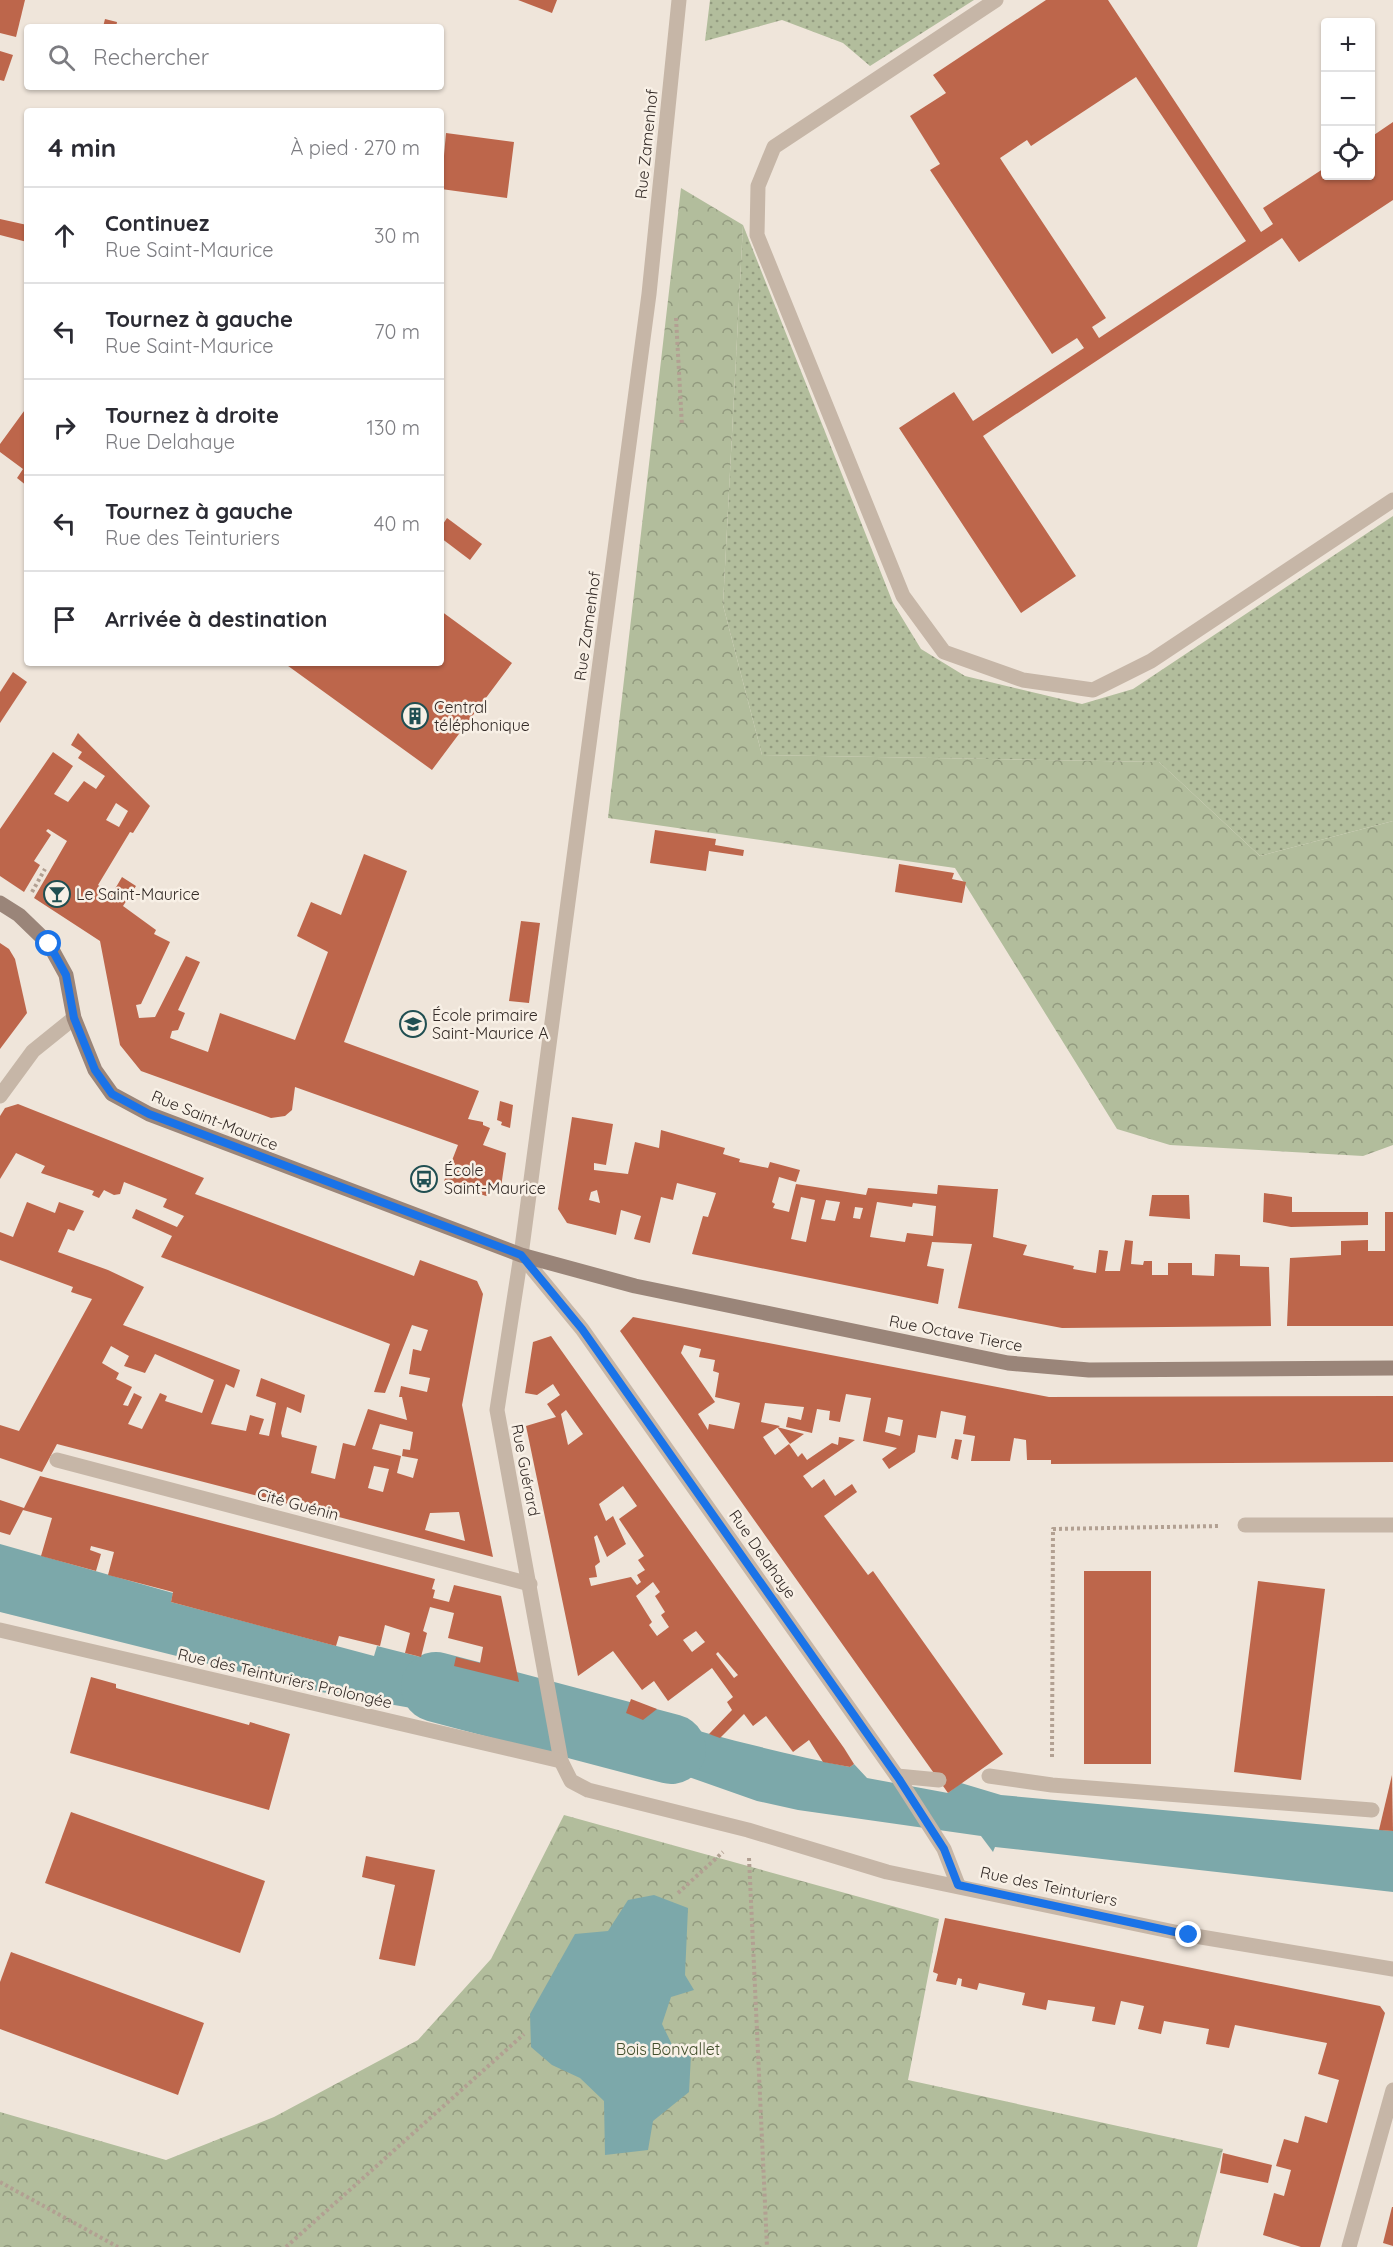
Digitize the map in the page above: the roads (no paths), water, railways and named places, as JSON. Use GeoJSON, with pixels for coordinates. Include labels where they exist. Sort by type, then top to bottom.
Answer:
{"type":"FeatureCollection","features":[{"type":"Feature","properties":{"kind":"street","name":"Rue Zamenhof"},"geometry":{"type":"LineString","coordinates":[[521,1255],[656,223],[679,0]]}},
{"type":"Feature","properties":{"kind":"street"},"geometry":{"type":"LineString","coordinates":[[996,0],[774,147],[758,186],[757,235],[903,596],[944,652],[1023,680],[1093,690],[1151,661],[1393,500]]}},
{"type":"Feature","properties":{"kind":"street","name":"Rue Saint-Maurice"},"geometry":{"type":"LineString","coordinates":[[0,903],[19,915],[49,944],[66,975],[74,1018],[95,1070],[112,1094],[149,1114],[521,1255]]}},
{"type":"Feature","properties":{"kind":"street"},"geometry":{"type":"LineString","coordinates":[[0,1096],[33,1051],[74,1018]]}},
{"type":"Feature","properties":{"kind":"street","name":"Rue Octave Tierce"},"geometry":{"type":"LineString","coordinates":[[521,1255],[656,1290],[1008,1363],[1089,1370],[1393,1368]]}},
{"type":"Feature","properties":{"kind":"street","name":"Rue Guérard"},"geometry":{"type":"LineString","coordinates":[[521,1255],[496,1410],[530,1584],[555,1740]]}},
{"type":"Feature","properties":{"kind":"street","name":"Rue Delahaye"},"geometry":{"type":"LineString","coordinates":[[521,1255],[582,1329],[898,1777],[944,1849],[958,1885]]}},
{"type":"Feature","properties":{"kind":"street","name":"Cité Guénin"},"geometry":{"type":"LineString","coordinates":[[57,1460],[530,1584]]}},
{"type":"Feature","properties":{"kind":"street"},"geometry":{"type":"LineString","coordinates":[[1245,1526],[1393,1525]]}},
{"type":"Feature","properties":{"kind":"street","name":"Rue des Teinturiers Prolongée"},"geometry":{"type":"LineString","coordinates":[[6,1632],[561,1761]]}},
{"type":"Feature","properties":{"kind":"street","name":"Rue des Teinturiers"},"geometry":{"type":"LineString","coordinates":[[555,1740],[561,1761],[571,1781],[588,1790],[748,1830],[887,1872],[1189,1935],[1393,1969]]}},
{"type":"Feature","properties":{"kind":"street"},"geometry":{"type":"LineString","coordinates":[[989,1776],[1052,1785],[1372,1810]]}},
{"type":"Feature","properties":{"kind":"street"},"geometry":{"type":"LineString","coordinates":[[898,1777],[939,1780]]}},
{"type":"Feature","properties":{"kind":"street"},"geometry":{"type":"LineString","coordinates":[[1349,2247],[1393,2090]]}},
{"type":"Feature","properties":{"kind":"water"},"geometry":{"type":"Polygon","coordinates":[[[0,1544],[173,1593],[171,1602],[374,1656],[377,1646],[528,1684],[530,1729],[321,1692],[0,1612],[0,1544]]]}},
{"type":"Feature","properties":{"kind":"water"},"geometry":{"type":"Polygon","coordinates":[[[573,1696],[643,1720],[649,1716],[774,1750],[850,1767],[854,1764],[867,1778],[948,1793],[961,1783],[1001,1795],[1393,1831],[1393,1892],[995,1847],[993,1852],[981,1836],[798,1810],[757,1801],[578,1738],[573,1696]]]}},
{"type":"Feature","properties":{"kind":"water"},"geometry":{"type":"Polygon","coordinates":[[[654,1895],[688,1908],[685,1975],[694,1990],[671,1997],[662,2024],[676,2053],[691,2055],[689,2092],[653,2121],[648,2150],[605,2155],[604,2101],[580,2078],[552,2065],[531,2047],[530,2014],[575,1934],[608,1931],[628,1900],[654,1895]]]}},
{"type":"Feature","properties":{"kind":"waterway"},"geometry":{"type":"LineString","coordinates":[[436,1687],[671,1749]]}},
{"type":"Feature","properties":{"kind":"place","name":"Central téléphonique"},"geometry":{"type":"Point","coordinates":[415,716]}},
{"type":"Feature","properties":{"kind":"place","name":"Le Saint-Maurice"},"geometry":{"type":"Point","coordinates":[57,894]}},
{"type":"Feature","properties":{"kind":"place","name":"École primaire Saint-Maurice A"},"geometry":{"type":"Point","coordinates":[413,1024]}},
{"type":"Feature","properties":{"kind":"place","name":"École Saint-Maurice"},"geometry":{"type":"Point","coordinates":[424,1179]}},
{"type":"Feature","properties":{"kind":"park label","name":"Bois Bonvallet"},"geometry":{"type":"Point","coordinates":[668,2049]}}]}
